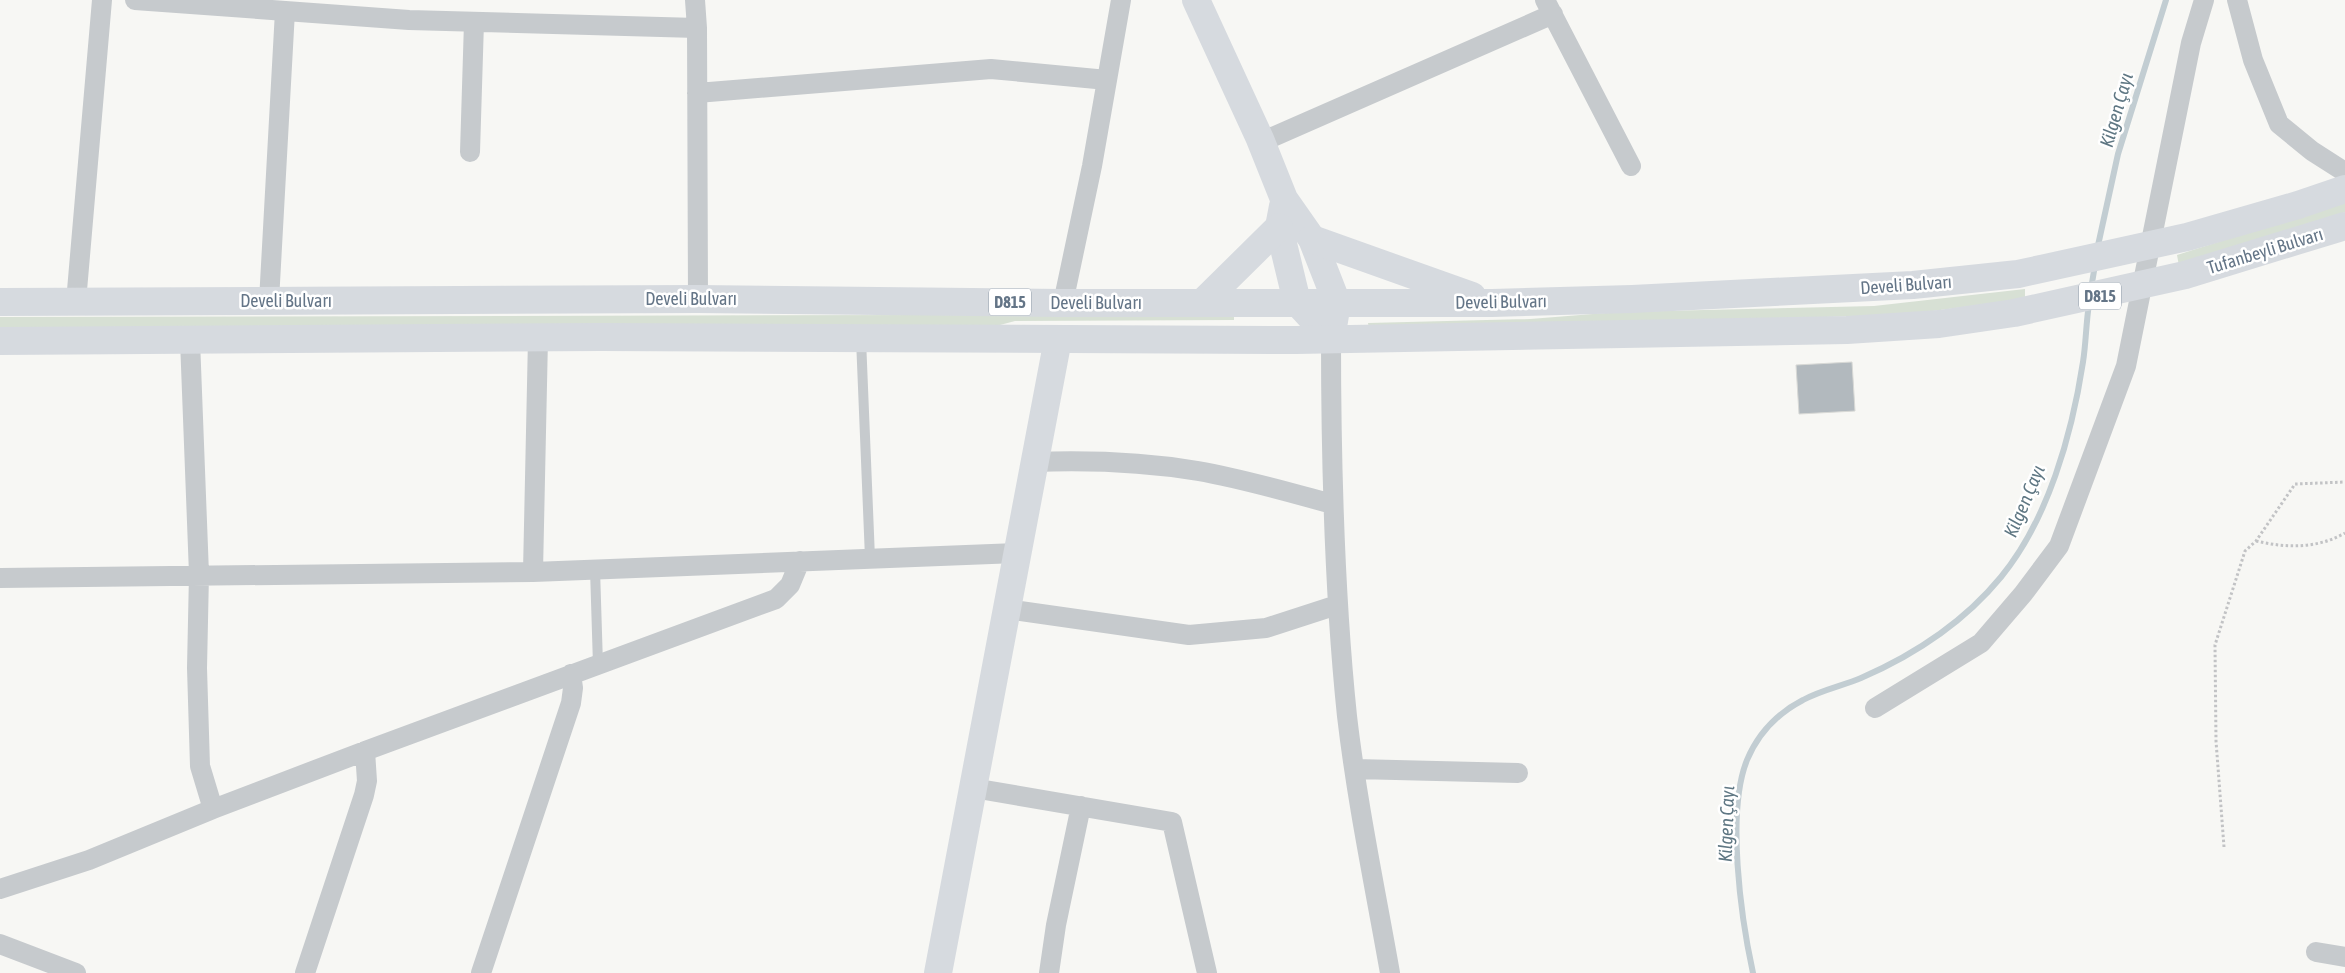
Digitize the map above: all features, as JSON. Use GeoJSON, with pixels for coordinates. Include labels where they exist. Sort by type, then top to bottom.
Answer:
{"type":"FeatureCollection","features":[{"type":"Feature","properties":{"kind":"main road"},"geometry":{"type":"LineString","coordinates":[[1196,0],[1260,139],[1284,200],[1312,239],[1337,303],[1331,340]]}},
{"type":"Feature","properties":{"kind":"main road","name":"Tufanbeyli Bulvarı"},"geometry":{"type":"LineString","coordinates":[[2187,237],[2298,205],[2345,189]]}},
{"type":"Feature","properties":{"kind":"main road"},"geometry":{"type":"LineString","coordinates":[[1284,200],[1279,227],[1297,302],[1331,340]]}},
{"type":"Feature","properties":{"kind":"main road","name":"Tufanbeyli Bulvarı"},"geometry":{"type":"LineString","coordinates":[[2185,275],[2345,226]]}},
{"type":"Feature","properties":{"kind":"main road"},"geometry":{"type":"LineString","coordinates":[[1202,303],[1279,227]]}},
{"type":"Feature","properties":{"kind":"main road","name":"Develi Bulvarı"},"geometry":{"type":"LineString","coordinates":[[0,302],[698,298],[1063,303],[1492,303],[1632,299],[1913,285],[2018,274],[2187,237]]}},
{"type":"Feature","properties":{"kind":"main road"},"geometry":{"type":"LineString","coordinates":[[1312,239],[1492,303]]}},
{"type":"Feature","properties":{"kind":"main road","name":"Develi Bulvarı"},"geometry":{"type":"LineString","coordinates":[[0,341],[538,338],[1331,340],[1847,330],[1939,324],[2014,314],[2185,275]]}},
{"type":"Feature","properties":{"kind":"main road"},"geometry":{"type":"LineString","coordinates":[[938,973],[1058,339]]}},
{"type":"Feature","properties":{"kind":"street"},"geometry":{"type":"LineString","coordinates":[[76,302],[102,0]]}},
{"type":"Feature","properties":{"kind":"street"},"geometry":{"type":"LineString","coordinates":[[135,0],[409,20],[697,28]]}},
{"type":"Feature","properties":{"kind":"street"},"geometry":{"type":"LineString","coordinates":[[695,0],[697,28],[698,298]]}},
{"type":"Feature","properties":{"kind":"street"},"geometry":{"type":"LineString","coordinates":[[1063,303],[1092,166],[1121,0]]}},
{"type":"Feature","properties":{"kind":"street"},"geometry":{"type":"LineString","coordinates":[[1875,708],[1981,643],[2059,546],[2126,366],[2191,43],[2204,0]]}},
{"type":"Feature","properties":{"kind":"street"},"geometry":{"type":"LineString","coordinates":[[2237,0],[2253,60],[2278,124],[2312,151],[2345,172]]}},
{"type":"Feature","properties":{"kind":"street"},"geometry":{"type":"LineString","coordinates":[[1260,139],[1268,139],[1549,7],[1631,166]]}},
{"type":"Feature","properties":{"kind":"street"},"geometry":{"type":"LineString","coordinates":[[269,301],[285,11]]}},
{"type":"Feature","properties":{"kind":"street"},"geometry":{"type":"LineString","coordinates":[[470,152],[474,22]]}},
{"type":"Feature","properties":{"kind":"street"},"geometry":{"type":"LineString","coordinates":[[697,93],[991,69],[1107,80]]}},
{"type":"Feature","properties":{"kind":"street"},"geometry":{"type":"LineString","coordinates":[[533,572],[538,338]]}},
{"type":"Feature","properties":{"kind":"street"},"geometry":{"type":"LineString","coordinates":[[190,340],[199,574],[197,668],[200,766],[214,809]]}},
{"type":"Feature","properties":{"kind":"street"},"geometry":{"type":"LineString","coordinates":[[1331,340],[1332,504],[1337,605],[1347,718],[1390,973]]}},
{"type":"Feature","properties":{"kind":"street"},"geometry":{"type":"LineString","coordinates":[[1034,462],[1087,460],[1198,471],[1266,486],[1332,504]]}},
{"type":"Feature","properties":{"kind":"street"},"geometry":{"type":"LineString","coordinates":[[0,578],[199,574],[533,572],[1017,553]]}},
{"type":"Feature","properties":{"kind":"street"},"geometry":{"type":"LineString","coordinates":[[0,889],[89,860],[214,809],[365,751],[776,599],[790,585],[800,561]]}},
{"type":"Feature","properties":{"kind":"street"},"geometry":{"type":"LineString","coordinates":[[1007,608],[1189,635],[1266,628],[1337,605]]}},
{"type":"Feature","properties":{"kind":"street"},"geometry":{"type":"LineString","coordinates":[[483,972],[571,703],[572,674]]}},
{"type":"Feature","properties":{"kind":"street"},"geometry":{"type":"LineString","coordinates":[[305,973],[364,795],[367,767],[365,751]]}},
{"type":"Feature","properties":{"kind":"street"},"geometry":{"type":"LineString","coordinates":[[1355,769],[1518,773]]}},
{"type":"Feature","properties":{"kind":"street"},"geometry":{"type":"LineString","coordinates":[[973,788],[1172,822],[1207,973]]}},
{"type":"Feature","properties":{"kind":"street"},"geometry":{"type":"LineString","coordinates":[[1049,973],[1056,925],[1080,806]]}},
{"type":"Feature","properties":{"kind":"street"},"geometry":{"type":"LineString","coordinates":[[0,944],[76,973]]}},
{"type":"Feature","properties":{"kind":"street"},"geometry":{"type":"LineString","coordinates":[[2316,952],[2345,957]]}},
{"type":"Feature","properties":{"kind":"lane"},"geometry":{"type":"LineString","coordinates":[[861,338],[870,558]]}},
{"type":"Feature","properties":{"kind":"lane"},"geometry":{"type":"LineString","coordinates":[[595,569],[598,665]]}},
{"type":"Feature","properties":{"kind":"path"},"geometry":{"type":"LineString","coordinates":[[2224,847],[2216,741],[2215,645],[2245,551],[2256,541],[2295,484],[2345,482]]}},
{"type":"Feature","properties":{"kind":"path"},"geometry":{"type":"LineString","coordinates":[[2256,541],[2274,545],[2301,546],[2330,542],[2345,534]]}},
{"type":"Feature","properties":{"kind":"shaded area"},"geometry":{"type":"Polygon","coordinates":[[[2345,202],[2345,212],[2331,218],[2179,266],[2177,255],[2345,202]]]}},
{"type":"Feature","properties":{"kind":"shaded area"},"geometry":{"type":"Polygon","coordinates":[[[2025,289],[2025,299],[1902,315],[1369,329],[1368,323],[1530,319],[1618,312],[1874,306],[2025,289]]]}},
{"type":"Feature","properties":{"kind":"shaded area"},"geometry":{"type":"Polygon","coordinates":[[[1234,316],[1234,320],[1015,321],[1000,325],[0,328],[0,317],[1234,316]]]}},
{"type":"Feature","properties":{"kind":"building"},"geometry":{"type":"Polygon","coordinates":[[[1852,362],[1855,411],[1799,414],[1796,365],[1852,362]]]}},
{"type":"Feature","properties":{"kind":"waterway","name":"Kilgen Çayı"},"geometry":{"type":"LineString","coordinates":[[2097,250],[2118,154],[2166,0]]}},
{"type":"Feature","properties":{"kind":"waterway","name":"Kilgen Çayı"},"geometry":{"type":"LineString","coordinates":[[2091,289],[2095,265]]}},
{"type":"Feature","properties":{"kind":"waterway","name":"Kilgen Çayı"},"geometry":{"type":"LineString","coordinates":[[1753,973],[1740,895],[1737,836],[1737,807],[1741,782],[1752,750],[1763,733],[1785,711],[1810,697],[1881,669],[1919,648],[1971,609],[2001,577],[2018,554],[2032,529],[2056,475],[2065,447],[2078,390],[2084,355],[2089,304]]}}]}
